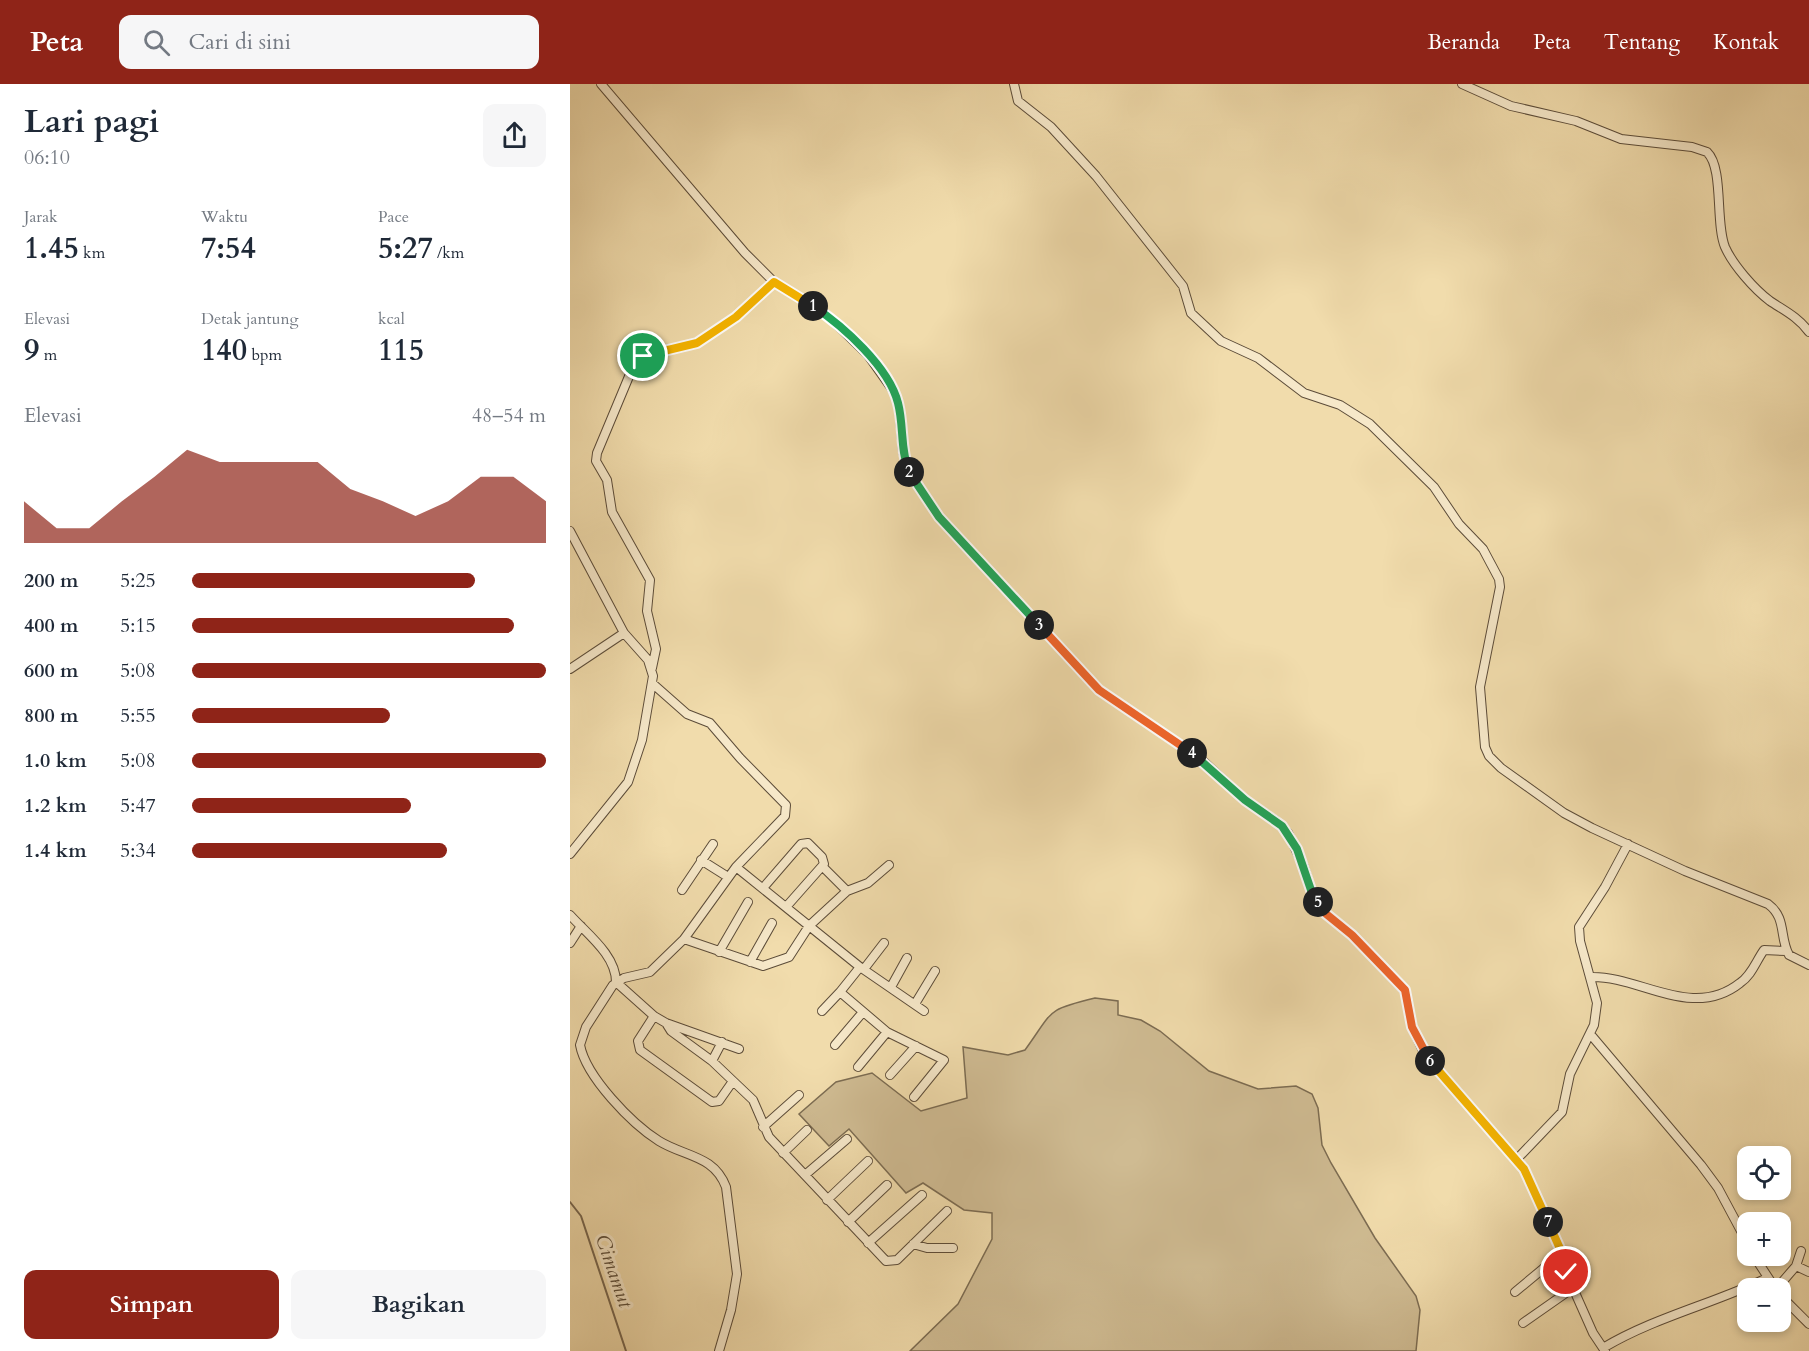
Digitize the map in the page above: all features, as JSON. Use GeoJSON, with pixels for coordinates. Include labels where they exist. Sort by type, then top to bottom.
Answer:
{"type":"FeatureCollection","features":[{"type":"Feature","properties":{"kind":"street"},"geometry":{"type":"LineString","coordinates":[[601,84],[718,221],[774,282],[827,315],[868,355],[895,393],[899,405],[903,452],[911,476],[939,517],[966,548],[1099,690],[1203,761],[1245,800],[1282,826],[1297,849],[1312,893],[1325,913],[1352,935],[1405,990],[1412,1027],[1424,1053],[1442,1077],[1524,1169],[1562,1253],[1573,1288],[1593,1333],[1604,1349],[1630,1332],[1662,1318],[1701,1308],[1737,1292]]}},
{"type":"Feature","properties":{"kind":"street"},"geometry":{"type":"LineString","coordinates":[[1014,84],[1018,101],[1051,127],[1096,176],[1183,286],[1191,313],[1221,341],[1258,358],[1304,393],[1340,405],[1362,418],[1434,487],[1459,524],[1488,557],[1499,579],[1497,611],[1480,687],[1486,752],[1501,768],[1564,813],[1685,871],[1768,904],[1776,911],[1783,926],[1786,951]]}},
{"type":"Feature","properties":{"kind":"street"},"geometry":{"type":"LineString","coordinates":[[1462,84],[1517,108],[1576,121],[1621,139],[1692,147],[1707,152],[1713,160],[1722,237],[1729,253],[1767,299],[1800,319],[1809,332]]}},
{"type":"Feature","properties":{"kind":"street"},"geometry":{"type":"LineString","coordinates":[[570,854],[621,794],[628,782],[642,740],[653,684],[652,668],[656,649],[647,611],[650,580],[612,512],[607,480],[596,461],[597,453],[630,374],[643,356],[697,343],[736,317],[774,282]]}},
{"type":"Feature","properties":{"kind":"street"},"geometry":{"type":"LineString","coordinates":[[570,531],[624,633],[638,646],[652,668]]}},
{"type":"Feature","properties":{"kind":"street"},"geometry":{"type":"LineString","coordinates":[[570,669],[624,633]]}},
{"type":"Feature","properties":{"kind":"street"},"geometry":{"type":"LineString","coordinates":[[616,982],[650,972],[684,939],[736,867],[785,816],[786,805],[710,723],[687,714],[653,684]]}},
{"type":"Feature","properties":{"kind":"street"},"geometry":{"type":"LineString","coordinates":[[763,888],[803,843],[808,843],[822,857],[823,867],[786,907]]}},
{"type":"Feature","properties":{"kind":"street"},"geometry":{"type":"LineString","coordinates":[[682,890],[713,844]]}},
{"type":"Feature","properties":{"kind":"street"},"geometry":{"type":"LineString","coordinates":[[1516,1160],[1562,1112],[1570,1074],[1591,1035],[1597,1010],[1580,941],[1579,927],[1605,887],[1628,844]]}},
{"type":"Feature","properties":{"kind":"street"},"geometry":{"type":"LineString","coordinates":[[701,860],[728,877]]}},
{"type":"Feature","properties":{"kind":"street"},"geometry":{"type":"LineString","coordinates":[[684,939],[768,966],[789,957],[809,926],[847,891],[868,883],[889,865]]}},
{"type":"Feature","properties":{"kind":"street"},"geometry":{"type":"LineString","coordinates":[[736,867],[862,968],[924,1011]]}},
{"type":"Feature","properties":{"kind":"street"},"geometry":{"type":"LineString","coordinates":[[823,867],[847,891]]}},
{"type":"Feature","properties":{"kind":"street"},"geometry":{"type":"LineString","coordinates":[[719,952],[748,903]]}},
{"type":"Feature","properties":{"kind":"street"},"geometry":{"type":"LineString","coordinates":[[570,915],[610,960],[616,972],[616,982],[586,1028],[580,1045],[581,1050],[605,1089],[638,1125],[659,1141],[704,1159],[722,1176],[726,1187],[737,1274],[731,1310],[718,1351]]}},
{"type":"Feature","properties":{"kind":"street"},"geometry":{"type":"LineString","coordinates":[[750,962],[772,923]]}},
{"type":"Feature","properties":{"kind":"street"},"geometry":{"type":"LineString","coordinates":[[570,943],[580,926]]}},
{"type":"Feature","properties":{"kind":"street"},"geometry":{"type":"LineString","coordinates":[[822,1011],[884,943]]}},
{"type":"Feature","properties":{"kind":"street"},"geometry":{"type":"LineString","coordinates":[[1590,977],[1604,976],[1635,984],[1666,996],[1697,997],[1721,994],[1741,983],[1755,968],[1764,950],[1786,951],[1794,958],[1809,965]]}},
{"type":"Feature","properties":{"kind":"street"},"geometry":{"type":"LineString","coordinates":[[891,987],[907,958]]}},
{"type":"Feature","properties":{"kind":"street"},"geometry":{"type":"LineString","coordinates":[[915,1004],[935,971]]}},
{"type":"Feature","properties":{"kind":"street"},"geometry":{"type":"LineString","coordinates":[[616,982],[654,1016],[666,1023],[739,1049]]}},
{"type":"Feature","properties":{"kind":"street"},"geometry":{"type":"LineString","coordinates":[[840,992],[887,1032],[944,1060],[914,1097]]}},
{"type":"Feature","properties":{"kind":"street"},"geometry":{"type":"LineString","coordinates":[[835,1045],[863,1012]]}},
{"type":"Feature","properties":{"kind":"street"},"geometry":{"type":"LineString","coordinates":[[654,1016],[638,1041],[640,1050],[712,1102],[719,1101],[733,1081]]}},
{"type":"Feature","properties":{"kind":"street"},"geometry":{"type":"LineString","coordinates":[[666,1023],[671,1031],[712,1061],[753,1100],[763,1127],[783,1153],[868,1243],[889,1262],[897,1260],[947,1210]]}},
{"type":"Feature","properties":{"kind":"street"},"geometry":{"type":"LineString","coordinates":[[858,1067],[887,1032]]}},
{"type":"Feature","properties":{"kind":"street"},"geometry":{"type":"LineString","coordinates":[[1591,1035],[1701,1165],[1718,1188],[1737,1223]]}},
{"type":"Feature","properties":{"kind":"street"},"geometry":{"type":"LineString","coordinates":[[712,1061],[722,1042]]}},
{"type":"Feature","properties":{"kind":"street"},"geometry":{"type":"LineString","coordinates":[[891,1075],[916,1046]]}},
{"type":"Feature","properties":{"kind":"street"},"geometry":{"type":"LineString","coordinates":[[763,1127],[799,1095]]}},
{"type":"Feature","properties":{"kind":"street"},"geometry":{"type":"LineString","coordinates":[[783,1153],[807,1130]]}},
{"type":"Feature","properties":{"kind":"street"},"geometry":{"type":"LineString","coordinates":[[805,1174],[847,1139]]}},
{"type":"Feature","properties":{"kind":"street"},"geometry":{"type":"LineString","coordinates":[[827,1200],[868,1161]]}},
{"type":"Feature","properties":{"kind":"street"},"geometry":{"type":"LineString","coordinates":[[848,1222],[887,1185]]}},
{"type":"Feature","properties":{"kind":"street"},"geometry":{"type":"LineString","coordinates":[[868,1243],[922,1195]]}},
{"type":"Feature","properties":{"kind":"street"},"geometry":{"type":"LineString","coordinates":[[913,1244],[927,1248],[953,1248]]}},
{"type":"Feature","properties":{"kind":"street"},"geometry":{"type":"LineString","coordinates":[[1785,1278],[1796,1266],[1801,1251]]}},
{"type":"Feature","properties":{"kind":"street"},"geometry":{"type":"LineString","coordinates":[[1515,1292],[1562,1253]]}},
{"type":"Feature","properties":{"kind":"street"},"geometry":{"type":"LineString","coordinates":[[1760,1266],[1767,1278]]}},
{"type":"Feature","properties":{"kind":"street"},"geometry":{"type":"LineString","coordinates":[[1796,1266],[1809,1272]]}},
{"type":"Feature","properties":{"kind":"street"},"geometry":{"type":"LineString","coordinates":[[1523,1323],[1573,1288]]}},
{"type":"Feature","properties":{"kind":"street"},"geometry":{"type":"LineString","coordinates":[[1791,1306],[1809,1324]]}},
{"type":"Feature","properties":{"kind":"shaded area"},"geometry":{"type":"Polygon","coordinates":[[[1095,998],[1118,1001],[1118,1015],[1141,1020],[1160,1031],[1209,1071],[1258,1089],[1296,1086],[1312,1094],[1318,1108],[1322,1145],[1331,1163],[1375,1238],[1416,1296],[1420,1310],[1416,1351],[910,1351],[958,1304],[992,1239],[992,1213],[964,1210],[923,1183],[906,1193],[849,1129],[829,1146],[799,1114],[836,1082],[872,1073],[921,1111],[967,1098],[963,1047],[1008,1055],[1025,1050],[1052,1014],[1067,1006],[1095,998]]]}},
{"type":"Feature","properties":{"kind":"waterway","name":"Cimamut"},"geometry":{"type":"LineString","coordinates":[[570,1202],[581,1216],[626,1351]]}},
{"type":"Feature","properties":{"kind":"route"},"geometry":{"type":"LineString","coordinates":[[643,356],[697,343],[736,317],[774,282],[799,296],[842,327],[868,355],[895,393],[899,405],[903,452],[911,476],[939,517],[966,548],[1099,690],[1153,724],[1203,761],[1245,800],[1258,811],[1276,821],[1288,833],[1297,849],[1312,893],[1325,913],[1352,935],[1405,990],[1409,1000],[1412,1027],[1424,1053],[1442,1077],[1507,1147],[1524,1169],[1562,1253],[1566,1272]]}}]}
